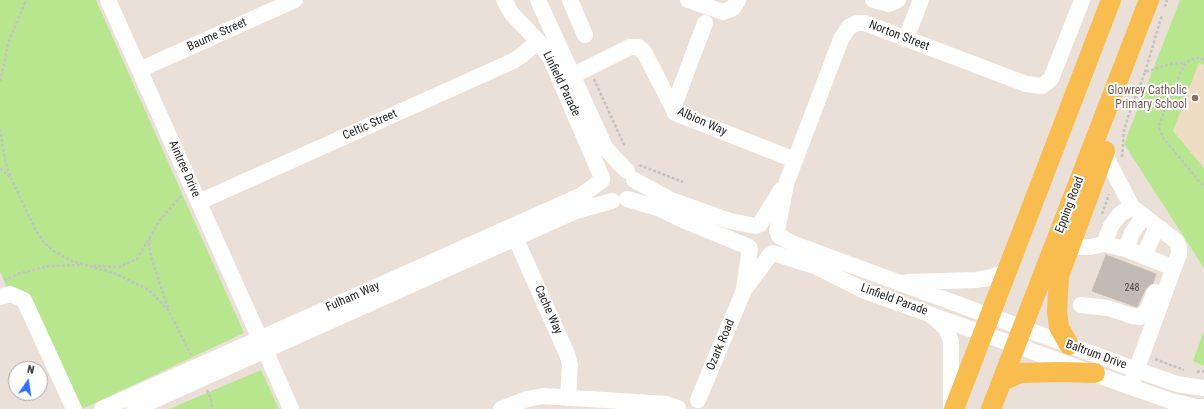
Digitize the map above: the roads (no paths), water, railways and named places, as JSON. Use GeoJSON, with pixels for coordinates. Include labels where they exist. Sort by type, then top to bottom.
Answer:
{"type":"FeatureCollection","features":[{"type":"Feature","properties":{"kind":"main road"},"geometry":{"type":"LineString","coordinates":[[953,409],[1007,272],[1110,0]]}},
{"type":"Feature","properties":{"kind":"main road"},"geometry":{"type":"LineString","coordinates":[[1068,345],[1059,327],[1057,312],[1059,276],[1138,63],[1148,4]]}},
{"type":"Feature","properties":{"kind":"main road","name":"Epping Road"},"geometry":{"type":"LineString","coordinates":[[992,409],[1148,4]]}},
{"type":"Feature","properties":{"kind":"main road"},"geometry":{"type":"LineString","coordinates":[[1002,380],[1020,373],[1095,373]]}},
{"type":"Feature","properties":{"kind":"street","name":"Aintree Drive"},"geometry":{"type":"LineString","coordinates":[[108,0],[291,409]]}},
{"type":"Feature","properties":{"kind":"street","name":"Baume Street"},"geometry":{"type":"LineString","coordinates":[[139,70],[295,0]]}},
{"type":"Feature","properties":{"kind":"street","name":"Linfield Parade"},"geometry":{"type":"LineString","coordinates":[[504,0],[520,24],[538,41],[552,62],[602,179]]}},
{"type":"Feature","properties":{"kind":"street","name":"Linfield Parade"},"geometry":{"type":"LineString","coordinates":[[538,0],[606,149],[633,172],[671,200],[730,222],[758,225]]}},
{"type":"Feature","properties":{"kind":"street"},"geometry":{"type":"LineString","coordinates":[[570,0],[585,35]]}},
{"type":"Feature","properties":{"kind":"street"},"geometry":{"type":"LineString","coordinates":[[688,0],[723,12],[734,8],[738,0]]}},
{"type":"Feature","properties":{"kind":"street"},"geometry":{"type":"LineString","coordinates":[[873,0],[889,4],[898,0]]}},
{"type":"Feature","properties":{"kind":"street"},"geometry":{"type":"LineString","coordinates":[[906,39],[921,0]]}},
{"type":"Feature","properties":{"kind":"street","name":"Norton Street"},"geometry":{"type":"LineString","coordinates":[[778,234],[786,184],[841,39],[849,26],[856,23],[865,23],[1026,84],[1042,86],[1051,79],[1082,0]]}},
{"type":"Feature","properties":{"kind":"street","name":"Albion Way"},"geometry":{"type":"LineString","coordinates":[[705,23],[673,108],[675,113],[795,160]]}},
{"type":"Feature","properties":{"kind":"street","name":"Celtic Street"},"geometry":{"type":"LineString","coordinates":[[196,196],[511,62],[521,56],[538,41]]}},
{"type":"Feature","properties":{"kind":"street"},"geometry":{"type":"LineString","coordinates":[[572,76],[630,46],[638,47],[644,52],[673,108]]}},
{"type":"Feature","properties":{"kind":"street"},"geometry":{"type":"LineString","coordinates":[[1105,152],[1109,163],[1138,211],[1176,241],[1179,248],[1179,254],[1131,387]]}},
{"type":"Feature","properties":{"kind":"street"},"geometry":{"type":"LineString","coordinates":[[620,200],[634,190],[633,172],[616,168],[606,173],[602,179],[602,190],[604,195],[620,200],[658,208],[750,248],[759,255],[772,254]]}},
{"type":"Feature","properties":{"kind":"street","name":"Fulham Way"},"geometry":{"type":"LineString","coordinates":[[134,409],[199,373],[513,232],[582,195],[602,179]]}},
{"type":"Feature","properties":{"kind":"street","name":"Norton Street"},"geometry":{"type":"LineString","coordinates":[[758,225],[786,184]]}},
{"type":"Feature","properties":{"kind":"street","name":"Fulham Way"},"geometry":{"type":"LineString","coordinates":[[513,232],[576,211],[620,200]]}},
{"type":"Feature","properties":{"kind":"street"},"geometry":{"type":"LineString","coordinates":[[1104,244],[1111,226],[1120,214],[1138,211]]}},
{"type":"Feature","properties":{"kind":"street"},"geometry":{"type":"LineString","coordinates":[[1126,249],[1138,211]]}},
{"type":"Feature","properties":{"kind":"street"},"geometry":{"type":"LineString","coordinates":[[758,225],[770,225],[778,234],[779,246],[744,290],[750,248],[748,242],[749,233],[758,225]]}},
{"type":"Feature","properties":{"kind":"street"},"geometry":{"type":"LineString","coordinates":[[1144,256],[1154,233],[1161,229]]}},
{"type":"Feature","properties":{"kind":"street","name":"Cache Way"},"geometry":{"type":"LineString","coordinates":[[513,232],[567,354],[570,365],[568,398]]}},
{"type":"Feature","properties":{"kind":"street","name":"Linfield Parade"},"geometry":{"type":"LineString","coordinates":[[778,234],[794,244],[897,282],[987,324]]}},
{"type":"Feature","properties":{"kind":"street"},"geometry":{"type":"LineString","coordinates":[[1051,254],[1070,247],[1090,247],[1104,244],[1126,249],[1174,268]]}},
{"type":"Feature","properties":{"kind":"street","name":"Linfield Parade"},"geometry":{"type":"LineString","coordinates":[[772,254],[817,268],[865,291],[931,314],[987,324]]}},
{"type":"Feature","properties":{"kind":"street"},"geometry":{"type":"LineString","coordinates":[[897,282],[976,280],[1007,272]]}},
{"type":"Feature","properties":{"kind":"street"},"geometry":{"type":"LineString","coordinates":[[1081,305],[1108,308],[1132,316],[1140,317],[1147,310],[1155,292],[1168,284]]}},
{"type":"Feature","properties":{"kind":"street","name":"Ozark Road"},"geometry":{"type":"LineString","coordinates":[[698,400],[744,290]]}},
{"type":"Feature","properties":{"kind":"street"},"geometry":{"type":"LineString","coordinates":[[0,297],[10,294],[24,300],[74,409]]}},
{"type":"Feature","properties":{"kind":"street"},"geometry":{"type":"LineString","coordinates":[[931,314],[946,328],[951,341],[953,409]]}},
{"type":"Feature","properties":{"kind":"street","name":"Baltrum Drive"},"geometry":{"type":"LineString","coordinates":[[987,324],[1019,336],[1095,373],[1131,387],[1171,401],[1196,407],[1204,407]]}},
{"type":"Feature","properties":{"kind":"street","name":"Baltrum Drive"},"geometry":{"type":"LineString","coordinates":[[1019,336],[1068,345],[1178,384],[1204,388]]}},
{"type":"Feature","properties":{"kind":"street","name":"Fulham Way"},"geometry":{"type":"LineString","coordinates":[[102,409],[199,373]]}},
{"type":"Feature","properties":{"kind":"street"},"geometry":{"type":"LineString","coordinates":[[500,409],[536,397],[666,404],[678,408]]}},
{"type":"Feature","properties":{"kind":"place","name":"Glowrey Catholic Primary School"},"geometry":{"type":"Point","coordinates":[1195,98]}}]}
